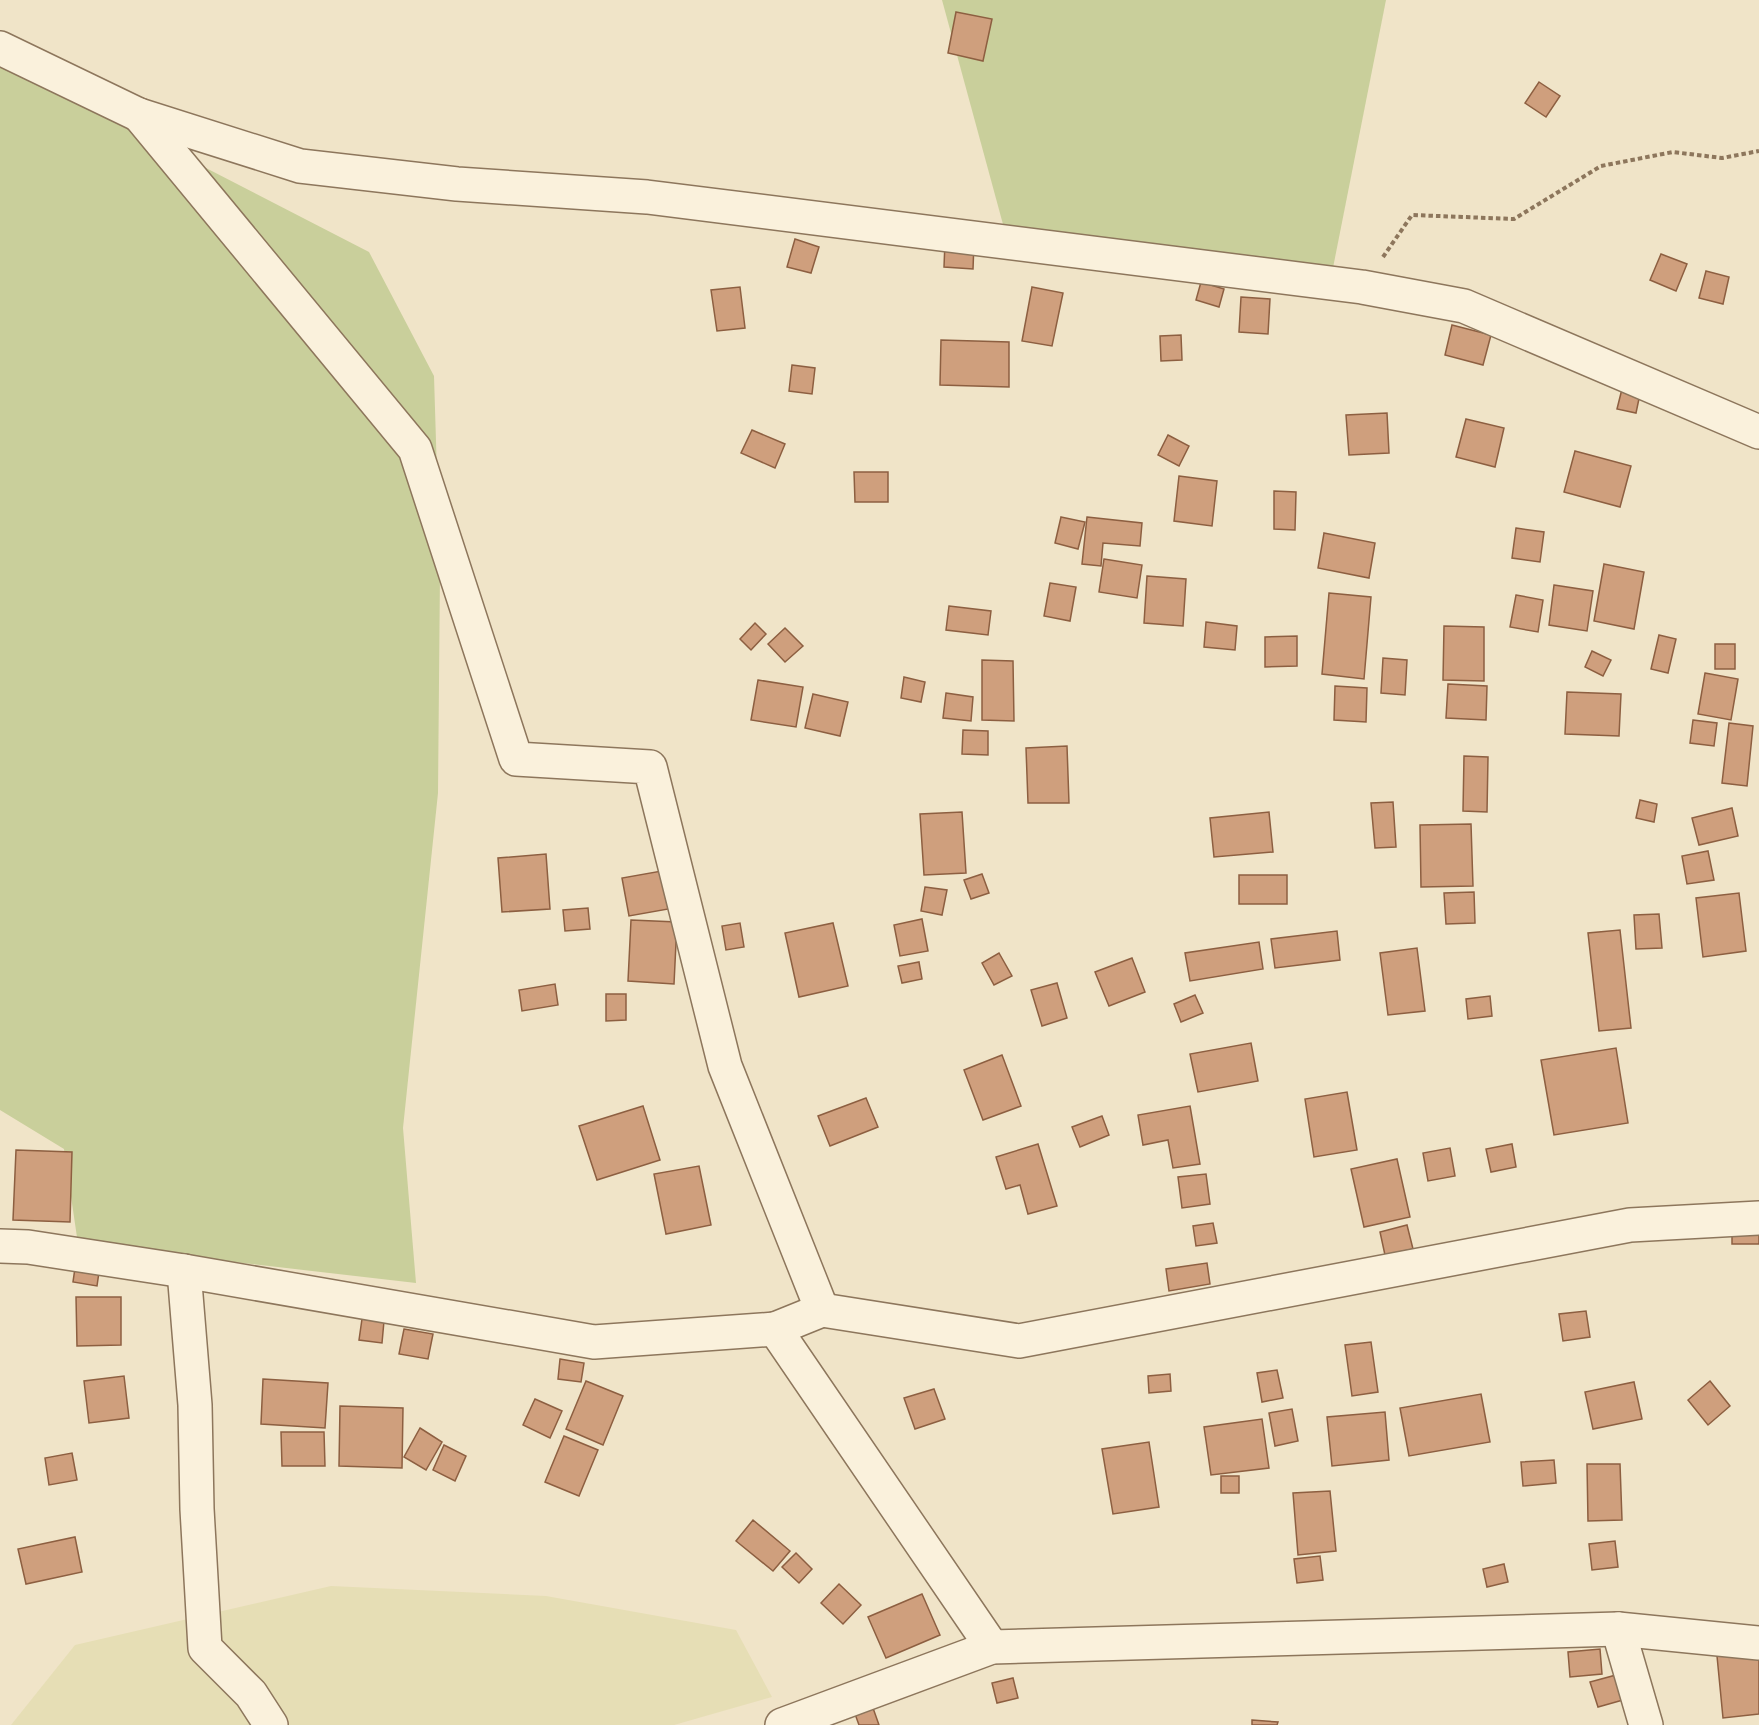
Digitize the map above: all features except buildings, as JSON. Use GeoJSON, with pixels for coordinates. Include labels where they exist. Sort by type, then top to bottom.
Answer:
{"type":"FeatureCollection","features":[{"type":"Feature","properties":{"kind":"street"},"geometry":{"type":"LineString","coordinates":[[0,48],[139,116],[300,166],[457,184],[647,196],[1362,287],[1464,306],[1759,432]]}},
{"type":"Feature","properties":{"kind":"street"},"geometry":{"type":"LineString","coordinates":[[139,116],[415,449],[516,759],[650,767],[725,1066],[822,1310]]}},
{"type":"Feature","properties":{"kind":"street"},"geometry":{"type":"LineString","coordinates":[[0,1246],[28,1247],[184,1271],[594,1342],[775,1329],[822,1310],[1019,1341],[1630,1225],[1759,1218]]}},
{"type":"Feature","properties":{"kind":"street"},"geometry":{"type":"LineString","coordinates":[[184,1271],[195,1405],[197,1509],[205,1648],[250,1694],[271,1725]]}},
{"type":"Feature","properties":{"kind":"street"},"geometry":{"type":"LineString","coordinates":[[775,1329],[992,1647]]}},
{"type":"Feature","properties":{"kind":"street"},"geometry":{"type":"LineString","coordinates":[[1618,1629],[1646,1725]]}},
{"type":"Feature","properties":{"kind":"street"},"geometry":{"type":"LineString","coordinates":[[782,1725],[992,1647],[1618,1629],[1759,1643]]}},
{"type":"Feature","properties":{"kind":"path"},"geometry":{"type":"LineString","coordinates":[[1362,287],[1412,215],[1514,219],[1601,166],[1673,152],[1722,158],[1759,151]]}},
{"type":"Feature","properties":{"kind":"shaded area"},"geometry":{"type":"Polygon","coordinates":[[[331,1586],[546,1596],[736,1630],[772,1697],[674,1725],[11,1725],[75,1645],[331,1586]]]}},
{"type":"Feature","properties":{"kind":"green space"},"geometry":{"type":"Polygon","coordinates":[[[942,0],[1386,0],[1330,283],[1004,228],[942,0]]]}},
{"type":"Feature","properties":{"kind":"green space"},"geometry":{"type":"Polygon","coordinates":[[[0,62],[369,252],[434,376],[440,572],[438,793],[403,1128],[416,1283],[78,1244],[64,1149],[0,1110],[0,62]]]}}]}
